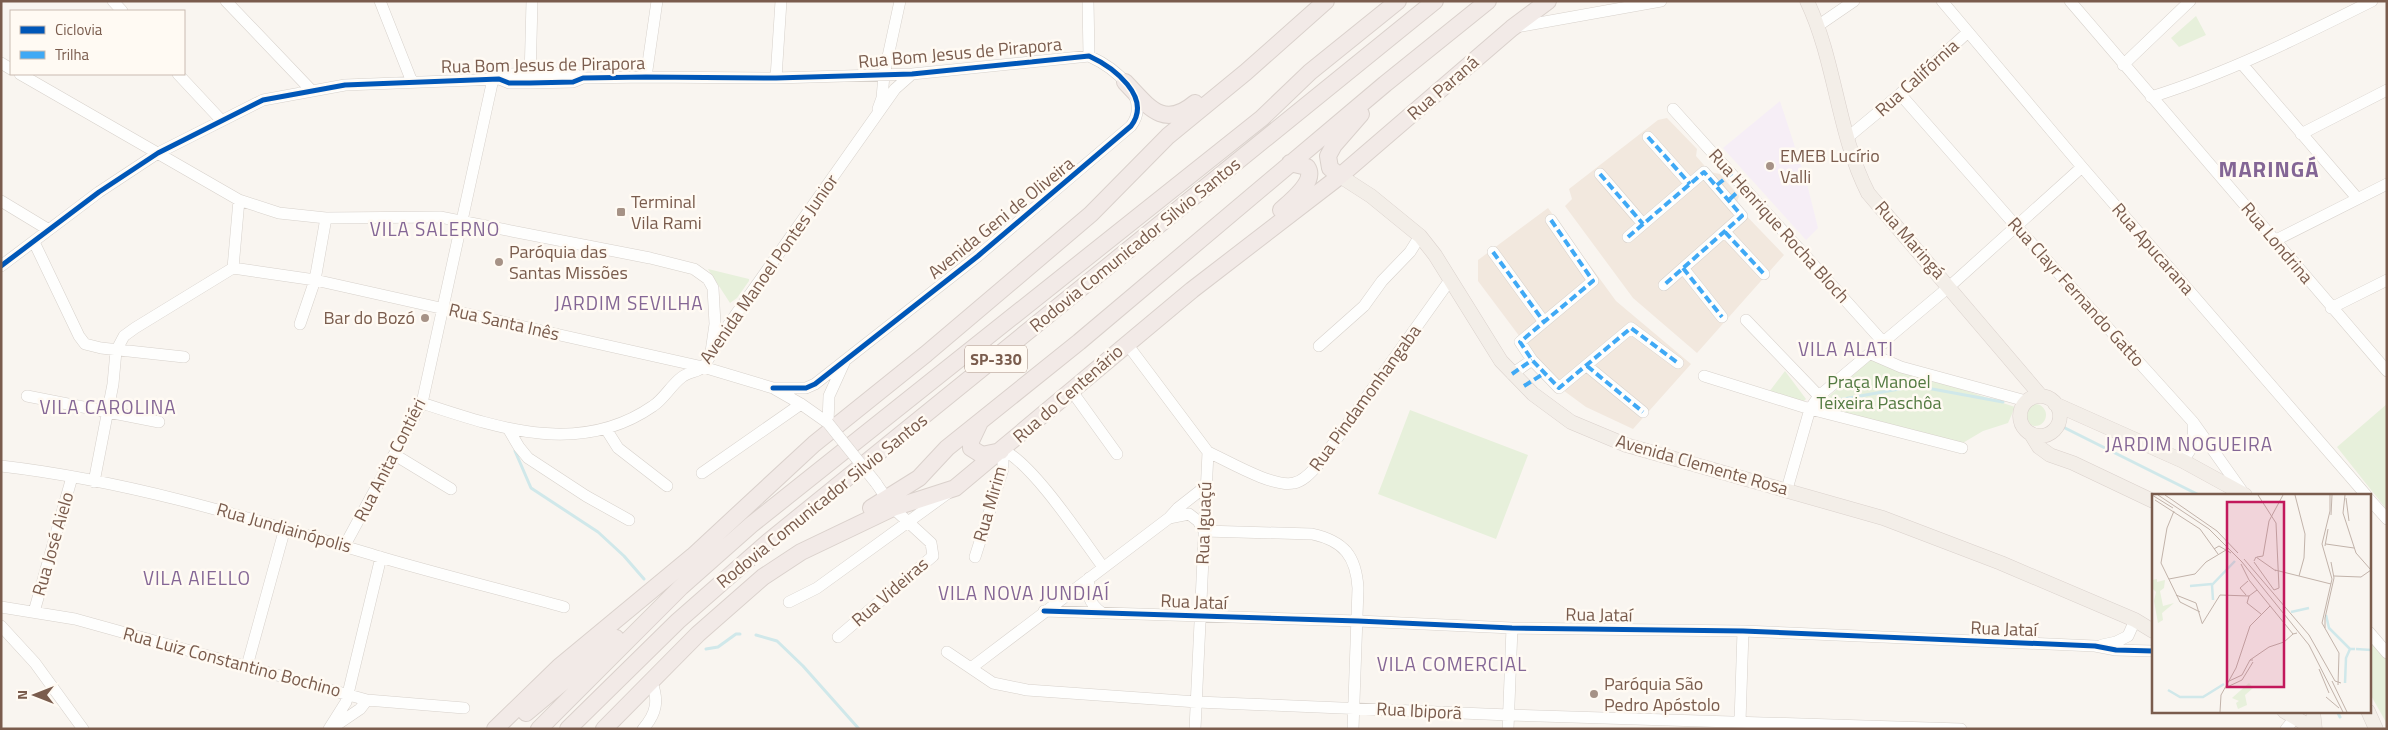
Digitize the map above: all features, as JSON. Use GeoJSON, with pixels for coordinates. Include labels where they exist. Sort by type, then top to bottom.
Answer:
{"type":"FeatureCollection","features":[{"type":"Feature","properties":{"kind":"highway"},"geometry":{"type":"LineString","coordinates":[[495,729],[559,667],[693,556],[814,444],[926,354],[1091,214],[1168,136],[1246,72],[1326,1]]}},
{"type":"Feature","properties":{"kind":"highway","name":"Rodovia Comunicador Silvio Santos"},"geometry":{"type":"LineString","coordinates":[[539,729],[681,587],[751,525],[1262,118],[1310,72],[1398,1]]}},
{"type":"Feature","properties":{"kind":"highway","name":"Rodovia Comunicador Silvio Santos"},"geometry":{"type":"LineString","coordinates":[[568,729],[678,620],[768,542],[1435,1]]}},
{"type":"Feature","properties":{"kind":"highway"},"geometry":{"type":"LineString","coordinates":[[604,729],[651,680],[727,607],[763,576],[801,552],[889,503],[902,490],[919,478],[947,448],[1210,233],[1290,163],[1488,1]]}},
{"type":"Feature","properties":{"kind":"highway","name":"Rua Paraná"},"geometry":{"type":"LineString","coordinates":[[1340,176],[1512,28],[1548,1]]}},
{"type":"Feature","properties":{"kind":"highway"},"geometry":{"type":"LineString","coordinates":[[1340,176],[1330,168],[1328,156],[1334,145],[1403,71]]}},
{"type":"Feature","properties":{"kind":"highway"},"geometry":{"type":"LineString","coordinates":[[1125,82],[1148,106],[1162,114],[1174,116],[1184,112],[1227,76],[1246,72]]}},
{"type":"Feature","properties":{"kind":"highway"},"geometry":{"type":"LineString","coordinates":[[1237,254],[1291,200],[1307,181],[1310,171],[1307,166],[1290,163]]}},
{"type":"Feature","properties":{"kind":"highway","name":"Rua do Centenário"},"geometry":{"type":"LineString","coordinates":[[955,488],[1237,254],[1340,176]]}},
{"type":"Feature","properties":{"kind":"highway"},"geometry":{"type":"LineString","coordinates":[[980,422],[971,441],[971,448],[982,455],[1003,450]]}},
{"type":"Feature","properties":{"kind":"highway"},"geometry":{"type":"LineString","coordinates":[[889,503],[955,488]]}},
{"type":"Feature","properties":{"kind":"highway"},"geometry":{"type":"LineString","coordinates":[[507,729],[681,587]]}},
{"type":"Feature","properties":{"kind":"main road","name":"Rua Maringá"},"geometry":{"type":"LineString","coordinates":[[1807,1],[1819,25],[1842,122],[1860,176],[1868,192],[2042,396]]}},
{"type":"Feature","properties":{"kind":"main road","name":"Avenida Clemente Rosa"},"geometry":{"type":"LineString","coordinates":[[1340,176],[1371,196],[1420,236],[1484,335],[1512,374],[1524,386],[1571,422],[1626,445],[1787,489],[1883,518],[2001,563],[2152,629]]}},
{"type":"Feature","properties":{"kind":"main road"},"geometry":{"type":"LineString","coordinates":[[2042,396],[2049,398],[2055,404],[2060,415],[2059,422],[2052,432],[2042,436],[2032,434],[2023,428],[2020,417],[2022,406],[2026,401],[2042,396]]}},
{"type":"Feature","properties":{"kind":"main road"},"geometry":{"type":"LineString","coordinates":[[2055,404],[2183,461],[2243,493]]}},
{"type":"Feature","properties":{"kind":"main road"},"geometry":{"type":"LineString","coordinates":[[2052,432],[2053,442],[2074,463]]}},
{"type":"Feature","properties":{"kind":"main road"},"geometry":{"type":"LineString","coordinates":[[2032,434],[2035,442],[2043,450],[2152,501]]}},
{"type":"Feature","properties":{"kind":"main road"},"geometry":{"type":"LineString","coordinates":[[2288,719],[2315,729],[2313,712]]}},
{"type":"Feature","properties":{"kind":"street"},"geometry":{"type":"LineString","coordinates":[[226,1],[312,91]]}},
{"type":"Feature","properties":{"kind":"street"},"geometry":{"type":"LineString","coordinates":[[380,1],[412,82]]}},
{"type":"Feature","properties":{"kind":"street"},"geometry":{"type":"LineString","coordinates":[[530,78],[532,1]]}},
{"type":"Feature","properties":{"kind":"street"},"geometry":{"type":"LineString","coordinates":[[646,77],[657,1]]}},
{"type":"Feature","properties":{"kind":"street"},"geometry":{"type":"LineString","coordinates":[[776,78],[782,1]]}},
{"type":"Feature","properties":{"kind":"street"},"geometry":{"type":"LineString","coordinates":[[876,119],[882,98],[884,75],[900,1]]}},
{"type":"Feature","properties":{"kind":"street"},"geometry":{"type":"LineString","coordinates":[[1088,1],[1089,56],[1113,69],[1125,82]]}},
{"type":"Feature","properties":{"kind":"street"},"geometry":{"type":"LineString","coordinates":[[1512,28],[1661,1]]}},
{"type":"Feature","properties":{"kind":"street"},"geometry":{"type":"LineString","coordinates":[[1819,25],[1854,1]]}},
{"type":"Feature","properties":{"kind":"street","name":"Rua Apucarana"},"geometry":{"type":"LineString","coordinates":[[1942,1],[1967,33],[2082,167],[2365,494]]}},
{"type":"Feature","properties":{"kind":"street","name":"Rua Londrina"},"geometry":{"type":"LineString","coordinates":[[2070,1],[2123,65],[2276,240],[2331,308],[2387,371]]}},
{"type":"Feature","properties":{"kind":"street"},"geometry":{"type":"LineString","coordinates":[[2123,65],[2190,1]]}},
{"type":"Feature","properties":{"kind":"street"},"geometry":{"type":"LineString","coordinates":[[2151,97],[2191,85],[2242,64],[2372,1]]}},
{"type":"Feature","properties":{"kind":"street","name":"Rua Califórnia"},"geometry":{"type":"LineString","coordinates":[[1847,138],[1900,94],[1967,33]]}},
{"type":"Feature","properties":{"kind":"street","name":"Rua Bom Jesus de Pirapora"},"geometry":{"type":"LineString","coordinates":[[1,266],[99,192],[158,153],[263,100],[345,85],[496,79],[511,74],[530,78],[572,73],[583,78],[776,78],[884,75],[912,74],[1089,56]]}},
{"type":"Feature","properties":{"kind":"street"},"geometry":{"type":"LineString","coordinates":[[2242,64],[2357,198]]}},
{"type":"Feature","properties":{"kind":"street","name":"Avenida Manoel Pontes Junior"},"geometry":{"type":"LineString","coordinates":[[422,403],[509,430],[553,434],[606,429],[654,406],[682,377],[703,367],[710,352],[896,90],[912,74]]}},
{"type":"Feature","properties":{"kind":"street"},"geometry":{"type":"LineString","coordinates":[[22,75],[239,200],[279,213],[326,218],[423,216],[462,221],[694,269],[708,279],[712,288],[715,324],[710,352]]}},
{"type":"Feature","properties":{"kind":"street"},"geometry":{"type":"LineString","coordinates":[[179,75],[221,120]]}},
{"type":"Feature","properties":{"kind":"street","name":"Rua Anita Contiéri"},"geometry":{"type":"LineString","coordinates":[[345,546],[396,455],[422,403],[462,221],[496,79]]}},
{"type":"Feature","properties":{"kind":"street","name":"Avenida Geni de Oliveira"},"geometry":{"type":"LineString","coordinates":[[773,388],[806,388],[847,360],[978,256],[1131,126],[1138,117],[1138,106],[1135,97],[1125,82]]}},
{"type":"Feature","properties":{"kind":"street"},"geometry":{"type":"LineString","coordinates":[[2301,134],[2387,90]]}},
{"type":"Feature","properties":{"kind":"street","name":"Rua Clayr Fernando Gatto"},"geometry":{"type":"LineString","coordinates":[[1900,94],[2193,422],[2243,493]]}},
{"type":"Feature","properties":{"kind":"street","name":"Rua Henrique Rocha Bloch"},"geometry":{"type":"LineString","coordinates":[[1673,109],[1884,343]]}},
{"type":"Feature","properties":{"kind":"street","name":"Rua Califórnia"},"geometry":{"type":"LineString","coordinates":[[1842,122],[1853,124],[1866,122]]}},
{"type":"Feature","properties":{"kind":"street"},"geometry":{"type":"LineString","coordinates":[[1648,137],[1690,184]]}},
{"type":"Feature","properties":{"kind":"street"},"geometry":{"type":"LineString","coordinates":[[1787,489],[1810,409],[1819,396],[1950,286],[2082,167]]}},
{"type":"Feature","properties":{"kind":"street"},"geometry":{"type":"LineString","coordinates":[[1628,236],[1704,172],[1730,199],[1742,216],[1664,285]]}},
{"type":"Feature","properties":{"kind":"street"},"geometry":{"type":"LineString","coordinates":[[1717,185],[1732,173]]}},
{"type":"Feature","properties":{"kind":"street"},"geometry":{"type":"LineString","coordinates":[[1600,174],[1643,224]]}},
{"type":"Feature","properties":{"kind":"street"},"geometry":{"type":"LineString","coordinates":[[2276,240],[2387,184]]}},
{"type":"Feature","properties":{"kind":"street"},"geometry":{"type":"LineString","coordinates":[[1730,199],[1744,186]]}},
{"type":"Feature","properties":{"kind":"street"},"geometry":{"type":"LineString","coordinates":[[94,482],[116,367],[116,351],[124,336],[135,328],[233,268],[239,200]]}},
{"type":"Feature","properties":{"kind":"street"},"geometry":{"type":"LineString","coordinates":[[1,201],[49,230]]}},
{"type":"Feature","properties":{"kind":"street"},"geometry":{"type":"LineString","coordinates":[[300,324],[315,280],[326,218]]}},
{"type":"Feature","properties":{"kind":"street"},"geometry":{"type":"LineString","coordinates":[[1550,220],[1593,282],[1520,342],[1543,374],[1559,388],[1631,328],[1678,363]]}},
{"type":"Feature","properties":{"kind":"street"},"geometry":{"type":"LineString","coordinates":[[1726,232],[1764,274]]}},
{"type":"Feature","properties":{"kind":"street"},"geometry":{"type":"LineString","coordinates":[[1319,346],[1364,306],[1382,281],[1410,252],[1420,236]]}},
{"type":"Feature","properties":{"kind":"street"},"geometry":{"type":"LineString","coordinates":[[34,242],[79,336],[91,346],[116,351],[184,357]]}},
{"type":"Feature","properties":{"kind":"street"},"geometry":{"type":"LineString","coordinates":[[1493,252],[1544,322]]}},
{"type":"Feature","properties":{"kind":"street","name":"Rua Santa Inês"},"geometry":{"type":"LineString","coordinates":[[233,268],[315,280],[703,367],[773,388]]}},
{"type":"Feature","properties":{"kind":"street"},"geometry":{"type":"LineString","coordinates":[[1683,268],[1722,317]]}},
{"type":"Feature","properties":{"kind":"street","name":"Rua Pindamonhangaba"},"geometry":{"type":"LineString","coordinates":[[1208,452],[1276,482],[1293,484],[1306,478],[1318,465],[1450,280]]}},
{"type":"Feature","properties":{"kind":"street"},"geometry":{"type":"LineString","coordinates":[[2331,308],[2387,280]]}},
{"type":"Feature","properties":{"kind":"street"},"geometry":{"type":"LineString","coordinates":[[1746,320],[1819,396]]}},
{"type":"Feature","properties":{"kind":"street"},"geometry":{"type":"LineString","coordinates":[[1127,344],[1208,452]]}},
{"type":"Feature","properties":{"kind":"street"},"geometry":{"type":"LineString","coordinates":[[1871,354],[1901,367],[2026,401]]}},
{"type":"Feature","properties":{"kind":"street"},"geometry":{"type":"LineString","coordinates":[[828,423],[829,396],[847,360]]}},
{"type":"Feature","properties":{"kind":"street"},"geometry":{"type":"LineString","coordinates":[[1512,374],[1532,360]]}},
{"type":"Feature","properties":{"kind":"street"},"geometry":{"type":"LineString","coordinates":[[1587,366],[1643,412]]}},
{"type":"Feature","properties":{"kind":"street"},"geometry":{"type":"LineString","coordinates":[[1524,386],[1543,374]]}},
{"type":"Feature","properties":{"kind":"street"},"geometry":{"type":"LineString","coordinates":[[1704,376],[1810,409],[1962,448]]}},
{"type":"Feature","properties":{"kind":"street"},"geometry":{"type":"LineString","coordinates":[[773,388],[801,404],[828,423],[876,482],[889,503],[910,522]]}},
{"type":"Feature","properties":{"kind":"street"},"geometry":{"type":"LineString","coordinates":[[1071,390],[1117,454]]}},
{"type":"Feature","properties":{"kind":"street"},"geometry":{"type":"LineString","coordinates":[[27,396],[159,422]]}},
{"type":"Feature","properties":{"kind":"street"},"geometry":{"type":"LineString","coordinates":[[702,473],[801,404]]}},
{"type":"Feature","properties":{"kind":"street"},"geometry":{"type":"LineString","coordinates":[[2183,461],[2194,444],[2193,422]]}},
{"type":"Feature","properties":{"kind":"street"},"geometry":{"type":"LineString","coordinates":[[606,429],[618,448],[667,486]]}},
{"type":"Feature","properties":{"kind":"street"},"geometry":{"type":"LineString","coordinates":[[509,430],[528,458],[586,496],[629,520]]}},
{"type":"Feature","properties":{"kind":"street"},"geometry":{"type":"LineString","coordinates":[[1003,450],[1018,460],[1035,478],[1103,566]]}},
{"type":"Feature","properties":{"kind":"street","name":"Rua Mirim"},"geometry":{"type":"LineString","coordinates":[[975,557],[1003,469],[1003,450]]}},
{"type":"Feature","properties":{"kind":"street","name":"Rua Iguaçú"},"geometry":{"type":"LineString","coordinates":[[1196,729],[1208,452]]}},
{"type":"Feature","properties":{"kind":"street"},"geometry":{"type":"LineString","coordinates":[[396,455],[451,489]]}},
{"type":"Feature","properties":{"kind":"street","name":"Rua Jundiainópolis"},"geometry":{"type":"LineString","coordinates":[[1,466],[72,477],[205,505],[381,557],[564,606]]}},
{"type":"Feature","properties":{"kind":"street","name":"Rua José Aielo"},"geometry":{"type":"LineString","coordinates":[[34,612],[72,477]]}},
{"type":"Feature","properties":{"kind":"street"},"geometry":{"type":"LineString","coordinates":[[876,482],[889,489],[902,490]]}},
{"type":"Feature","properties":{"kind":"street"},"geometry":{"type":"LineString","coordinates":[[971,668],[1103,566],[1169,518],[1178,508],[1206,486]]}},
{"type":"Feature","properties":{"kind":"street","name":"Rua do Centenário"},"geometry":{"type":"LineString","coordinates":[[789,602],[817,588],[955,488]]}},
{"type":"Feature","properties":{"kind":"street"},"geometry":{"type":"LineString","coordinates":[[2370,500],[2387,519]]}},
{"type":"Feature","properties":{"kind":"street"},"geometry":{"type":"LineString","coordinates":[[1169,518],[1189,514],[1198,521],[1204,531],[1312,534],[1341,545],[1352,561],[1357,573],[1358,621],[1352,729]]}},
{"type":"Feature","properties":{"kind":"street","name":"Rua Videiras"},"geometry":{"type":"LineString","coordinates":[[838,636],[933,556],[931,543],[910,522]]}},
{"type":"Feature","properties":{"kind":"street"},"geometry":{"type":"LineString","coordinates":[[247,666],[285,528]]}},
{"type":"Feature","properties":{"kind":"street"},"geometry":{"type":"LineString","coordinates":[[330,729],[346,702],[381,557]]}},
{"type":"Feature","properties":{"kind":"street"},"geometry":{"type":"LineString","coordinates":[[1088,578],[1087,594],[1090,602],[1102,613]]}},
{"type":"Feature","properties":{"kind":"street","name":"Rua Luiz Constantino Bochino"},"geometry":{"type":"LineString","coordinates":[[1,608],[75,619],[348,693],[367,700],[464,708]]}},
{"type":"Feature","properties":{"kind":"street","name":"Rua Jataí"},"geometry":{"type":"LineString","coordinates":[[1044,612],[1358,621],[1512,628],[1743,631],[2095,646],[2116,650],[2152,651]]}},
{"type":"Feature","properties":{"kind":"street"},"geometry":{"type":"LineString","coordinates":[[2095,646],[2116,642],[2128,636],[2134,620]]}},
{"type":"Feature","properties":{"kind":"street"},"geometry":{"type":"LineString","coordinates":[[1,626],[35,663],[83,729]]}},
{"type":"Feature","properties":{"kind":"street"},"geometry":{"type":"LineString","coordinates":[[1508,729],[1512,628]]}},
{"type":"Feature","properties":{"kind":"street"},"geometry":{"type":"LineString","coordinates":[[1740,722],[1743,631]]}},
{"type":"Feature","properties":{"kind":"street"},"geometry":{"type":"LineString","coordinates":[[2370,633],[2387,653]]}},
{"type":"Feature","properties":{"kind":"street","name":"Rua Ibiporã"},"geometry":{"type":"LineString","coordinates":[[946,652],[993,683],[1027,690],[1197,702],[1509,715],[1740,722],[1787,726],[1961,729]]}},
{"type":"Feature","properties":{"kind":"street"},"geometry":{"type":"LineString","coordinates":[[643,729],[654,714],[656,707],[651,680]]}},
{"type":"Feature","properties":{"kind":"street"},"geometry":{"type":"LineString","coordinates":[[330,729],[360,709],[367,700]]}},
{"type":"Feature","properties":{"kind":"shaded area","name":"EMEB Lucírio Valli"},"geometry":{"type":"Polygon","coordinates":[[[1780,101],[1807,184],[1818,228],[1806,240],[1723,148],[1780,101]]]}},
{"type":"Feature","properties":{"kind":"shaded area"},"geometry":{"type":"Polygon","coordinates":[[[1667,118],[1697,149],[1696,156],[1710,172],[1720,174],[1739,196],[1736,205],[1784,255],[1697,353],[1633,298],[1565,206],[1572,199],[1569,189],[1658,120],[1667,118]]]}},
{"type":"Feature","properties":{"kind":"shaded area"},"geometry":{"type":"Polygon","coordinates":[[[1548,208],[1616,301],[1691,364],[1633,429],[1586,407],[1556,385],[1478,281],[1478,260],[1548,208]]]}},
{"type":"Feature","properties":{"kind":"green space"},"geometry":{"type":"Polygon","coordinates":[[[2196,16],[2206,35],[2179,47],[2171,38],[2196,16]]]}},
{"type":"Feature","properties":{"kind":"green space"},"geometry":{"type":"Polygon","coordinates":[[[708,269],[749,279],[749,281],[737,298],[730,303],[708,269]]]}},
{"type":"Feature","properties":{"kind":"green space","name":"Praça Manoel Teixeira Paschôa"},"geometry":{"type":"Polygon","coordinates":[[[1871,359],[2015,407],[2008,423],[1983,431],[1961,444],[1817,407],[1871,359]]]}},
{"type":"Feature","properties":{"kind":"green space"},"geometry":{"type":"Polygon","coordinates":[[[1785,371],[1806,399],[1804,401],[1769,392],[1785,371]]]}},
{"type":"Feature","properties":{"kind":"green space"},"geometry":{"type":"Polygon","coordinates":[[[2031,404],[2039,404],[2046,411],[2046,419],[2039,426],[2031,426],[2024,419],[2024,411],[2031,404]]]}},
{"type":"Feature","properties":{"kind":"green space"},"geometry":{"type":"Polygon","coordinates":[[[2387,404],[2387,510],[2337,447],[2387,404]]]}},
{"type":"Feature","properties":{"kind":"green space"},"geometry":{"type":"Polygon","coordinates":[[[1410,410],[1528,455],[1496,539],[1378,494],[1410,410]]]}},
{"type":"Feature","properties":{"kind":"green space"},"geometry":{"type":"Polygon","coordinates":[[[2370,642],[2387,657],[2387,724],[2370,694],[2370,642]]]}},
{"type":"Feature","properties":{"kind":"waterway"},"geometry":{"type":"LineString","coordinates":[[1832,401],[1916,386],[2003,402]]}},
{"type":"Feature","properties":{"kind":"waterway"},"geometry":{"type":"LineString","coordinates":[[2063,427],[2197,494]]}},
{"type":"Feature","properties":{"kind":"waterway"},"geometry":{"type":"LineString","coordinates":[[515,451],[531,488],[598,532],[624,556],[644,579]]}},
{"type":"Feature","properties":{"kind":"waterway"},"geometry":{"type":"LineString","coordinates":[[706,649],[718,647],[736,634],[740,634]]}},
{"type":"Feature","properties":{"kind":"waterway"},"geometry":{"type":"LineString","coordinates":[[756,635],[777,641],[803,666],[859,729]]}},
{"type":"Feature","properties":{"kind":"waterway"},"geometry":{"type":"LineString","coordinates":[[2338,712],[2340,717]]}},
{"type":"Feature","properties":{"kind":"marked path"},"geometry":{"type":"LineString","coordinates":[[1648,137],[1690,184]]}},
{"type":"Feature","properties":{"kind":"marked path"},"geometry":{"type":"LineString","coordinates":[[1628,237],[1704,172],[1742,216],[1664,285]]}},
{"type":"Feature","properties":{"kind":"marked path"},"geometry":{"type":"LineString","coordinates":[[1717,185],[1732,173]]}},
{"type":"Feature","properties":{"kind":"marked path"},"geometry":{"type":"LineString","coordinates":[[1600,174],[1643,224]]}},
{"type":"Feature","properties":{"kind":"marked path"},"geometry":{"type":"LineString","coordinates":[[1730,199],[1744,186]]}},
{"type":"Feature","properties":{"kind":"marked path"},"geometry":{"type":"LineString","coordinates":[[1551,220],[1593,281],[1520,342],[1532,360],[1559,388],[1631,328],[1678,363]]}},
{"type":"Feature","properties":{"kind":"marked path"},"geometry":{"type":"LineString","coordinates":[[1725,232],[1764,274]]}},
{"type":"Feature","properties":{"kind":"marked path"},"geometry":{"type":"LineString","coordinates":[[1493,252],[1544,322]]}},
{"type":"Feature","properties":{"kind":"marked path"},"geometry":{"type":"LineString","coordinates":[[1683,268],[1722,317]]}},
{"type":"Feature","properties":{"kind":"marked path"},"geometry":{"type":"LineString","coordinates":[[1512,374],[1532,360]]}},
{"type":"Feature","properties":{"kind":"marked path"},"geometry":{"type":"LineString","coordinates":[[1587,366],[1643,412]]}},
{"type":"Feature","properties":{"kind":"marked path"},"geometry":{"type":"LineString","coordinates":[[1524,386],[1543,374]]}},
{"type":"Feature","properties":{"kind":"cycle path"},"geometry":{"type":"LineString","coordinates":[[1,266],[99,192],[158,153],[263,100],[345,85],[499,79],[509,83],[530,83],[573,82],[583,78],[776,78],[912,74],[1089,56],[1119,75],[1127,84],[1134,94],[1137,104],[1136,115],[1131,126],[978,256],[815,384],[806,388],[773,388]]}},
{"type":"Feature","properties":{"kind":"cycle path"},"geometry":{"type":"LineString","coordinates":[[1044,611],[1512,628],[1743,631],[2095,646],[2116,650],[2152,651]]}},
{"type":"Feature","properties":{"kind":"place","name":"EMEB Lucírio Valli"},"geometry":{"type":"Point","coordinates":[1770,166]}},
{"type":"Feature","properties":{"kind":"place","name":"Terminal Vila Rami"},"geometry":{"type":"Point","coordinates":[621,212]}},
{"type":"Feature","properties":{"kind":"place","name":"Paróquia das Santas Missões"},"geometry":{"type":"Point","coordinates":[499,262]}},
{"type":"Feature","properties":{"kind":"place","name":"Bar do Bozó"},"geometry":{"type":"Point","coordinates":[425,318]}},
{"type":"Feature","properties":{"kind":"place","name":"Paróquia São Pedro Apóstolo"},"geometry":{"type":"Point","coordinates":[1594,694]}},
{"type":"Feature","properties":{"kind":"district","name":"MARINGÁ"},"geometry":{"type":"Point","coordinates":[2269,169]}},
{"type":"Feature","properties":{"kind":"district","name":"VILA SALERNO"},"geometry":{"type":"Point","coordinates":[435,229]}},
{"type":"Feature","properties":{"kind":"district","name":"JARDIM SEVILHA"},"geometry":{"type":"Point","coordinates":[629,303]}},
{"type":"Feature","properties":{"kind":"district","name":"VILA ALATI"},"geometry":{"type":"Point","coordinates":[1846,349]}},
{"type":"Feature","properties":{"kind":"district","name":"VILA CAROLINA"},"geometry":{"type":"Point","coordinates":[108,407]}},
{"type":"Feature","properties":{"kind":"district","name":"JARDIM NOGUEIRA"},"geometry":{"type":"Point","coordinates":[2189,444]}},
{"type":"Feature","properties":{"kind":"district","name":"VILA AIELLO"},"geometry":{"type":"Point","coordinates":[197,578]}},
{"type":"Feature","properties":{"kind":"district","name":"VILA NOVA JUNDIAÍ"},"geometry":{"type":"Point","coordinates":[1024,593]}},
{"type":"Feature","properties":{"kind":"district","name":"VILA COMERCIAL"},"geometry":{"type":"Point","coordinates":[1452,664]}}]}
